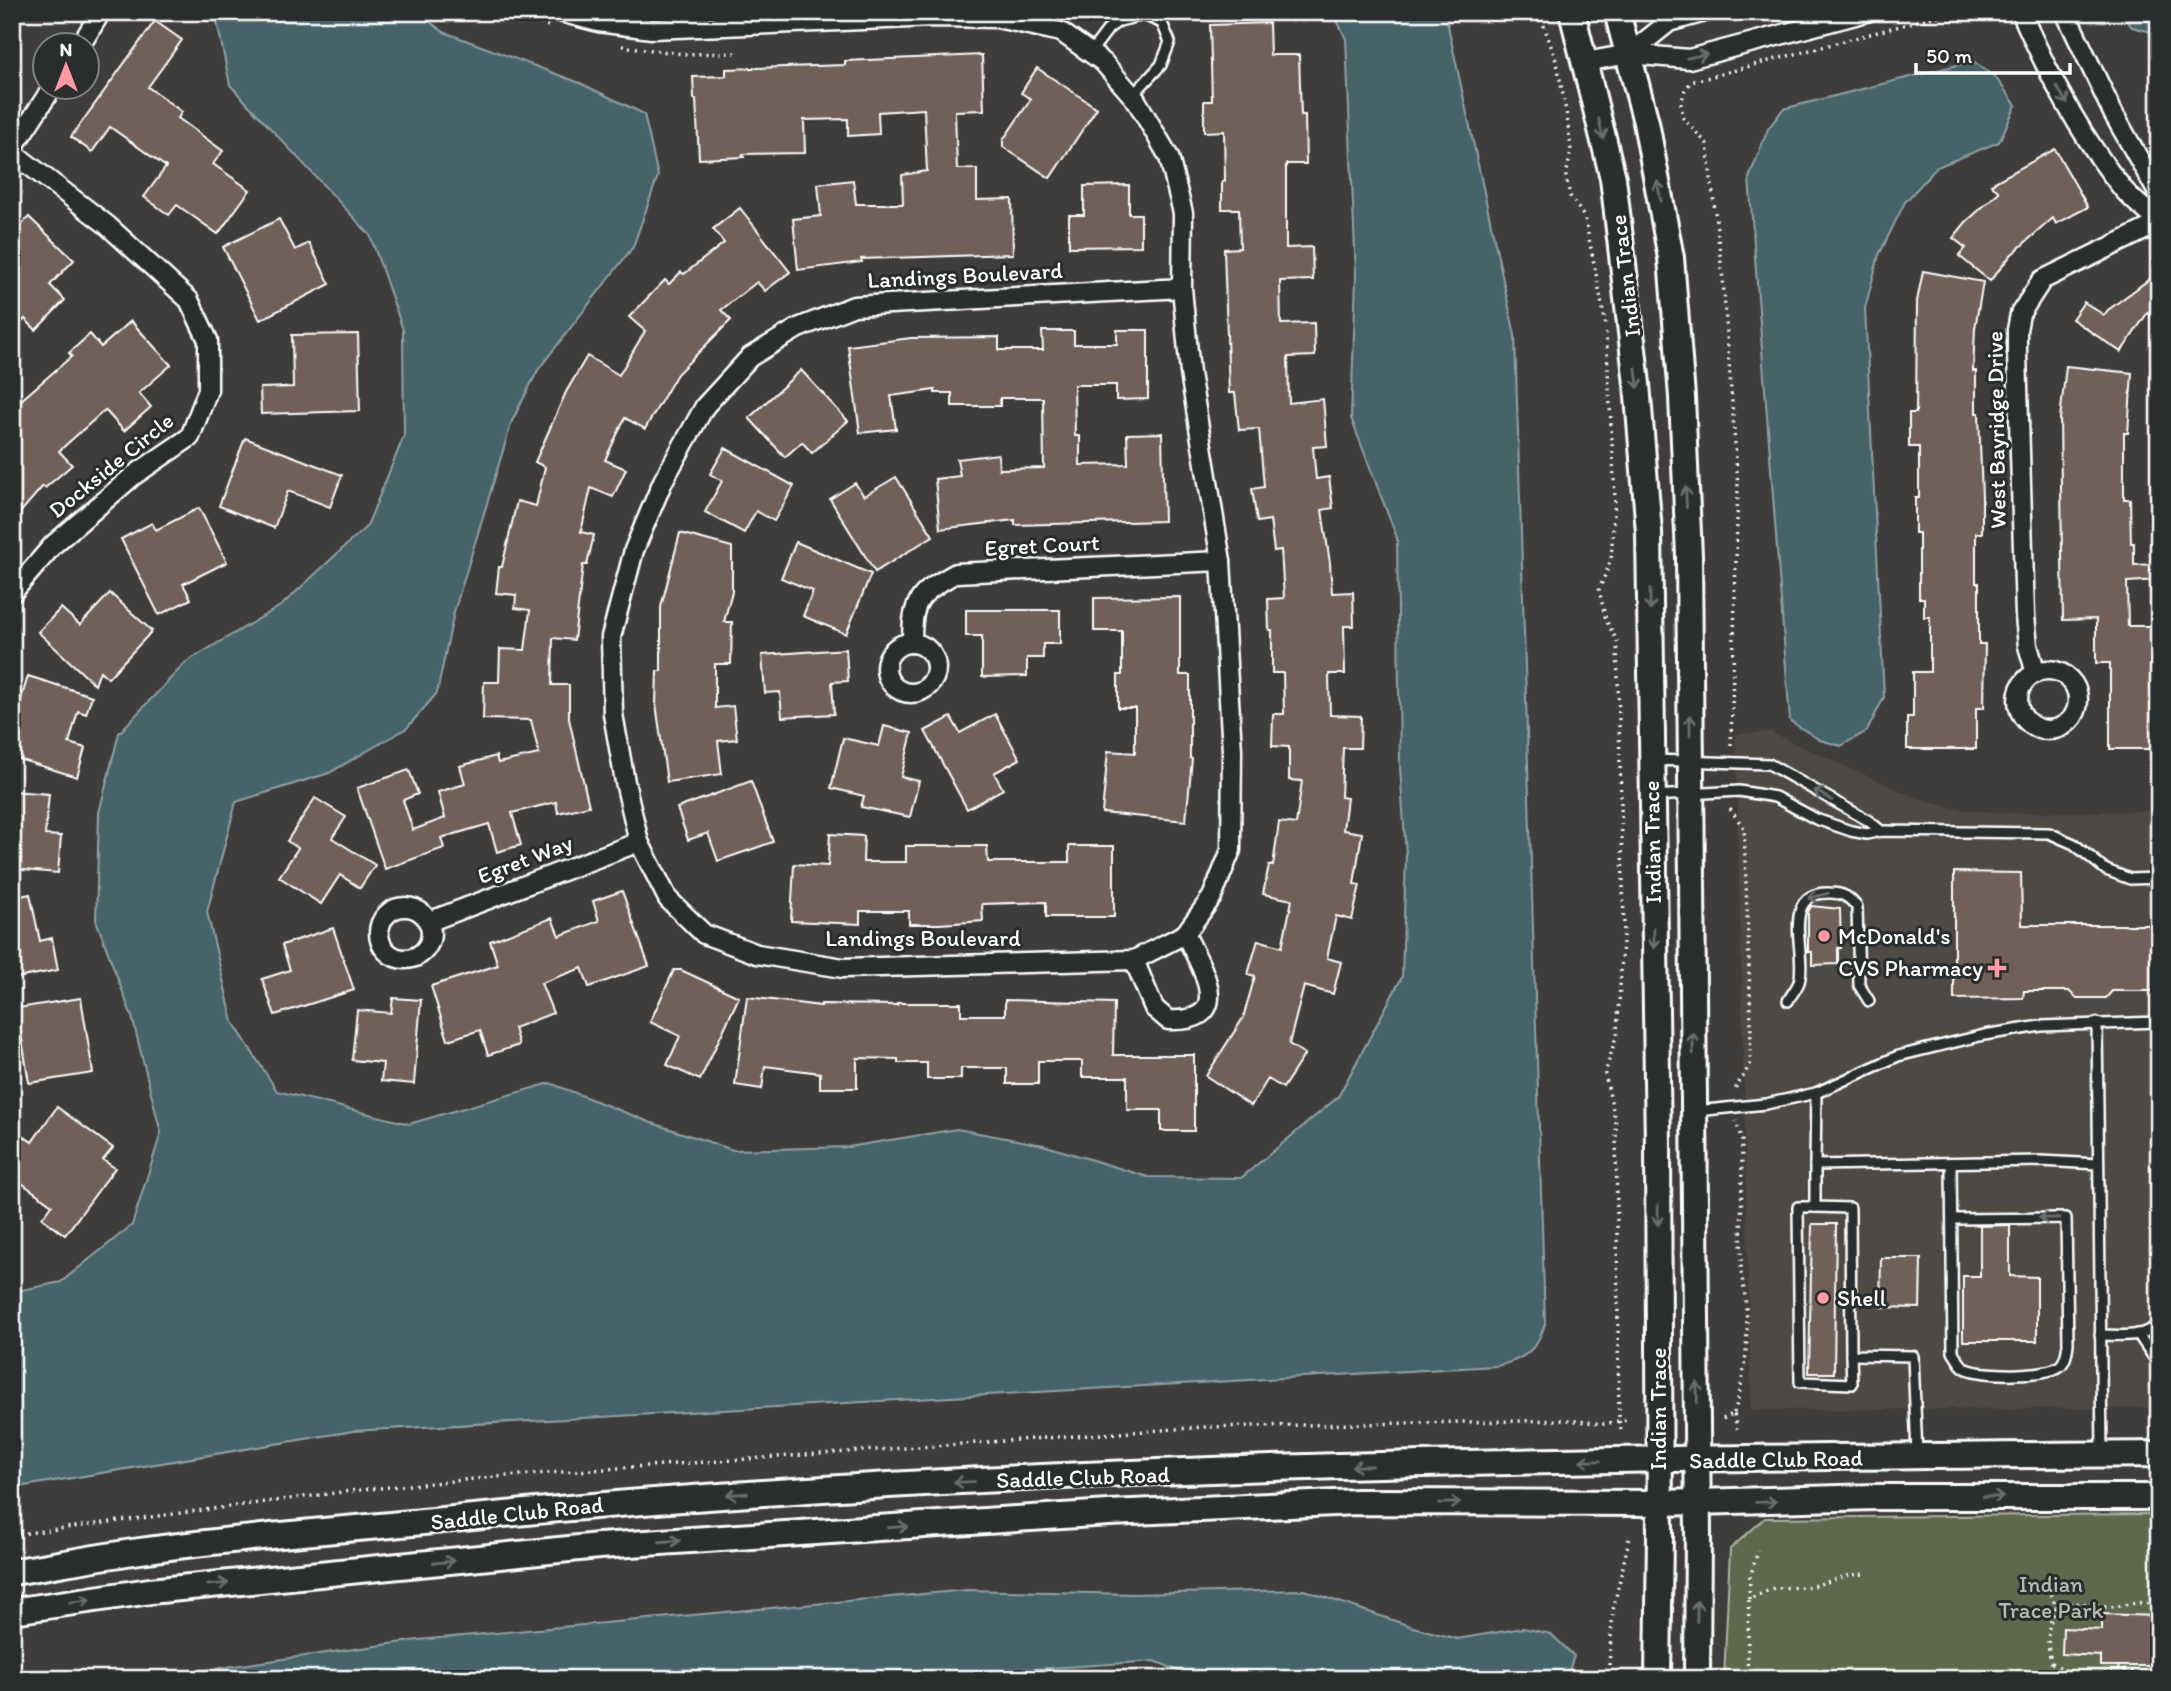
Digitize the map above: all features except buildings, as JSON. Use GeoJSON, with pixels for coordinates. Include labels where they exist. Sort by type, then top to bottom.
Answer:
{"type":"FeatureCollection","features":[{"type":"Feature","properties":{"kind":"street"},"geometry":{"type":"LineString","coordinates":[[89,32],[101,12]]}},
{"type":"Feature","properties":{"kind":"street","name":"Landings Boulevard"},"geometry":{"type":"LineString","coordinates":[[560,12],[598,22],[652,29],[728,19],[933,17],[997,18],[1061,32],[1103,62],[1132,96],[1169,157],[1183,213],[1182,288],[1190,373],[1221,561],[1232,751],[1231,850],[1212,897],[1185,934],[1134,960],[844,968],[757,954],[704,934],[668,899],[639,842],[613,714],[611,637],[634,550],[663,481],[705,406],[750,358],[797,328],[854,306],[1182,288]]}},
{"type":"Feature","properties":{"kind":"street","name":"Indian Trace"},"geometry":{"type":"LineString","coordinates":[[1572,12],[1613,178],[1637,384],[1649,532],[1658,1147],[1657,1679]]}},
{"type":"Feature","properties":{"kind":"street","name":"Indian Trace"},"geometry":{"type":"LineString","coordinates":[[1617,12],[1646,122],[1671,258],[1682,397],[1689,556],[1698,1460],[1697,1679]]}},
{"type":"Feature","properties":{"kind":"street"},"geometry":{"type":"LineString","coordinates":[[1629,54],[1668,22],[1704,12]]}},
{"type":"Feature","properties":{"kind":"street"},"geometry":{"type":"LineString","coordinates":[[1585,62],[1629,54],[1689,59],[1867,12]]}},
{"type":"Feature","properties":{"kind":"street"},"geometry":{"type":"LineString","coordinates":[[2021,12],[2044,66],[2082,129],[2124,190],[2159,222]]}},
{"type":"Feature","properties":{"kind":"street"},"geometry":{"type":"LineString","coordinates":[[2065,12],[2113,113],[2157,191],[2159,211]]}},
{"type":"Feature","properties":{"kind":"street","name":"Dockside Circle"},"geometry":{"type":"LineString","coordinates":[[12,593],[52,545],[133,476],[190,437],[208,390],[208,340],[189,300],[107,225],[12,151],[43,102]]}},
{"type":"Feature","properties":{"kind":"street","name":"West Bayridge Drive"},"geometry":{"type":"LineString","coordinates":[[2036,673],[2028,646],[2025,616],[2017,353],[2020,314],[2042,280],[2159,222]]}},
{"type":"Feature","properties":{"kind":"street","name":"Egret Court"},"geometry":{"type":"LineString","coordinates":[[912,643],[912,617],[924,592],[956,573],[1221,561]]}},
{"type":"Feature","properties":{"kind":"street","name":"Egret Way"},"geometry":{"type":"LineString","coordinates":[[428,922],[639,842]]}},
{"type":"Feature","properties":{"kind":"street"},"geometry":{"type":"LineString","coordinates":[[1134,960],[1154,1008],[1168,1020],[1187,1021],[1201,1015],[1209,1001],[1209,983],[1185,934]]}},
{"type":"Feature","properties":{"kind":"street","name":"Saddle Club Road"},"geometry":{"type":"LineString","coordinates":[[12,1572],[142,1551],[601,1504],[812,1488],[1268,1468],[2159,1454]]}},
{"type":"Feature","properties":{"kind":"street","name":"Saddle Club Road"},"geometry":{"type":"LineString","coordinates":[[12,1611],[150,1591],[599,1546],[1109,1513],[1357,1502],[1698,1503],[1875,1497],[2159,1497]]}},
{"type":"Feature","properties":{"kind":"street"},"geometry":{"type":"LineString","coordinates":[[142,1551],[150,1591]]}},
{"type":"Feature","properties":{"kind":"lane"},"geometry":{"type":"LineString","coordinates":[[1090,53],[1109,28],[1119,21],[1144,15],[1162,23],[1170,42],[1166,53],[1161,65],[1132,96]]}},
{"type":"Feature","properties":{"kind":"lane"},"geometry":{"type":"LineString","coordinates":[[1651,760],[1769,764],[1869,821],[1881,831]]}},
{"type":"Feature","properties":{"kind":"lane"},"geometry":{"type":"LineString","coordinates":[[1651,796],[1739,791],[1775,797],[1816,819],[1867,834],[1881,831],[2049,833],[2074,844],[2106,870],[2130,879],[2159,878]]}},
{"type":"Feature","properties":{"kind":"lane"},"geometry":{"type":"LineString","coordinates":[[1787,1001],[1800,981],[1799,909],[1807,899],[1827,892],[1850,898],[1857,907],[1859,985],[1869,1001]]}},
{"type":"Feature","properties":{"kind":"lane"},"geometry":{"type":"LineString","coordinates":[[1694,1111],[1766,1104],[1816,1093],[1898,1056],[1984,1035],[2040,1026],[2159,1022]]}},
{"type":"Feature","properties":{"kind":"lane"},"geometry":{"type":"LineString","coordinates":[[2097,1023],[2102,1455]]}},
{"type":"Feature","properties":{"kind":"lane"},"geometry":{"type":"LineString","coordinates":[[1815,1207],[1816,1093]]}},
{"type":"Feature","properties":{"kind":"lane"},"geometry":{"type":"LineString","coordinates":[[1815,1165],[2041,1161],[2098,1164]]}},
{"type":"Feature","properties":{"kind":"lane"},"geometry":{"type":"LineString","coordinates":[[1951,1163],[1953,1352],[1964,1368],[1982,1374],[2047,1372],[2061,1365],[2068,1344],[2066,1218],[1952,1219]]}},
{"type":"Feature","properties":{"kind":"lane"},"geometry":{"type":"LineString","coordinates":[[1798,1207],[1850,1208],[1851,1355],[1852,1384],[1800,1382],[1798,1207]]}},
{"type":"Feature","properties":{"kind":"lane"},"geometry":{"type":"LineString","coordinates":[[2100,1335],[2138,1334],[2152,1330],[2159,1323]]}},
{"type":"Feature","properties":{"kind":"lane"},"geometry":{"type":"LineString","coordinates":[[2138,1334],[2153,1356],[2159,1359]]}},
{"type":"Feature","properties":{"kind":"lane"},"geometry":{"type":"LineString","coordinates":[[1851,1355],[1913,1356],[1917,1457]]}},
{"type":"Feature","properties":{"kind":"path"},"geometry":{"type":"LineString","coordinates":[[1539,12],[1557,62],[1567,117],[1571,150],[1566,177],[1570,196],[1585,218],[1606,328],[1615,498],[1611,560],[1600,590],[1606,620],[1617,641],[1623,925],[1617,1033],[1605,1074],[1616,1124],[1621,1430]]}},
{"type":"Feature","properties":{"kind":"path"},"geometry":{"type":"LineString","coordinates":[[1731,745],[1738,485],[1732,386],[1707,144],[1683,118],[1682,97],[1691,82],[1952,12]]}},
{"type":"Feature","properties":{"kind":"path"},"geometry":{"type":"LineString","coordinates":[[1723,1419],[1734,1413],[1737,1429]]}},
{"type":"Feature","properties":{"kind":"path"},"geometry":{"type":"LineString","coordinates":[[12,1535],[371,1489],[506,1476],[824,1453],[1203,1427],[1568,1420],[1603,1424],[1627,1420]]}},
{"type":"Feature","properties":{"kind":"path"},"geometry":{"type":"LineString","coordinates":[[1608,1679],[1613,1610],[1630,1535]]}},
{"type":"Feature","properties":{"kind":"path"},"geometry":{"type":"LineString","coordinates":[[1747,1679],[1750,1577],[1758,1551]]}},
{"type":"Feature","properties":{"kind":"path"},"geometry":{"type":"LineString","coordinates":[[1749,1599],[1774,1588],[1810,1587],[1850,1575],[1866,1574]]}},
{"type":"Feature","properties":{"kind":"path"},"geometry":{"type":"LineString","coordinates":[[2046,1581],[2056,1607],[2049,1626],[2048,1645],[2054,1679]]}},
{"type":"Feature","properties":{"kind":"path"},"geometry":{"type":"LineString","coordinates":[[2056,1607],[2074,1602],[2113,1607],[2138,1601],[2159,1606]]}},
{"type":"Feature","properties":{"kind":"path"},"geometry":{"type":"LineString","coordinates":[[2052,1663],[2072,1674],[2087,1678],[2118,1669],[2159,1676]]}},
{"type":"Feature","properties":{"kind":"shaded area"},"geometry":{"type":"Polygon","coordinates":[[[1770,732],[1914,797],[1958,809],[2005,813],[2159,811],[2159,1408],[1751,1410],[1736,734],[1770,732]]]}},
{"type":"Feature","properties":{"kind":"green space","name":"Indian Trace Park"},"geometry":{"type":"Polygon","coordinates":[[[2149,1514],[2154,1527],[2159,1527],[2159,1679],[1724,1679],[1730,1549],[1765,1518],[2149,1514]]]}},
{"type":"Feature","properties":{"kind":"water"},"geometry":{"type":"Polygon","coordinates":[[[215,12],[416,12],[444,32],[580,83],[644,114],[658,176],[633,247],[538,370],[512,421],[454,612],[437,693],[407,728],[329,773],[236,802],[207,912],[233,1022],[277,1091],[409,1124],[550,1083],[652,1123],[733,1150],[848,1147],[957,1129],[1043,1145],[1148,1177],[1241,1178],[1338,1097],[1402,977],[1406,855],[1400,767],[1397,538],[1351,418],[1356,276],[1346,39],[1333,12],[1445,12],[1515,335],[1545,1324],[1538,1341],[1528,1352],[1515,1361],[1497,1366],[353,1431],[12,1488],[12,1292],[61,1282],[132,1225],[161,1133],[132,1017],[96,920],[99,813],[119,733],[186,662],[282,605],[367,526],[404,436],[403,330],[370,235],[230,85],[215,12]]]}},
{"type":"Feature","properties":{"kind":"water"},"geometry":{"type":"Polygon","coordinates":[[[2120,12],[2159,12],[2159,34],[2132,27],[2120,12]]]}},
{"type":"Feature","properties":{"kind":"water"},"geometry":{"type":"Polygon","coordinates":[[[1973,61],[1995,77],[2016,105],[1999,142],[1937,167],[1905,202],[1879,255],[1865,308],[1884,697],[1867,731],[1841,746],[1820,740],[1790,721],[1749,178],[1768,129],[1783,109],[1973,61]]]}},
{"type":"Feature","properties":{"kind":"water"},"geometry":{"type":"Polygon","coordinates":[[[967,1590],[1133,1594],[1304,1590],[1457,1639],[1523,1628],[1551,1634],[1574,1656],[1566,1679],[1198,1679],[1155,1661],[884,1679],[142,1679],[418,1640],[967,1590]]]}},
{"type":"Feature","properties":{"kind":"place","name":"McDonald's"},"geometry":{"type":"Point","coordinates":[1824,936]}},
{"type":"Feature","properties":{"kind":"place","name":"CVS Pharmacy"},"geometry":{"type":"Point","coordinates":[1997,968]}},
{"type":"Feature","properties":{"kind":"place","name":"Shell"},"geometry":{"type":"Point","coordinates":[1823,1298]}}]}
